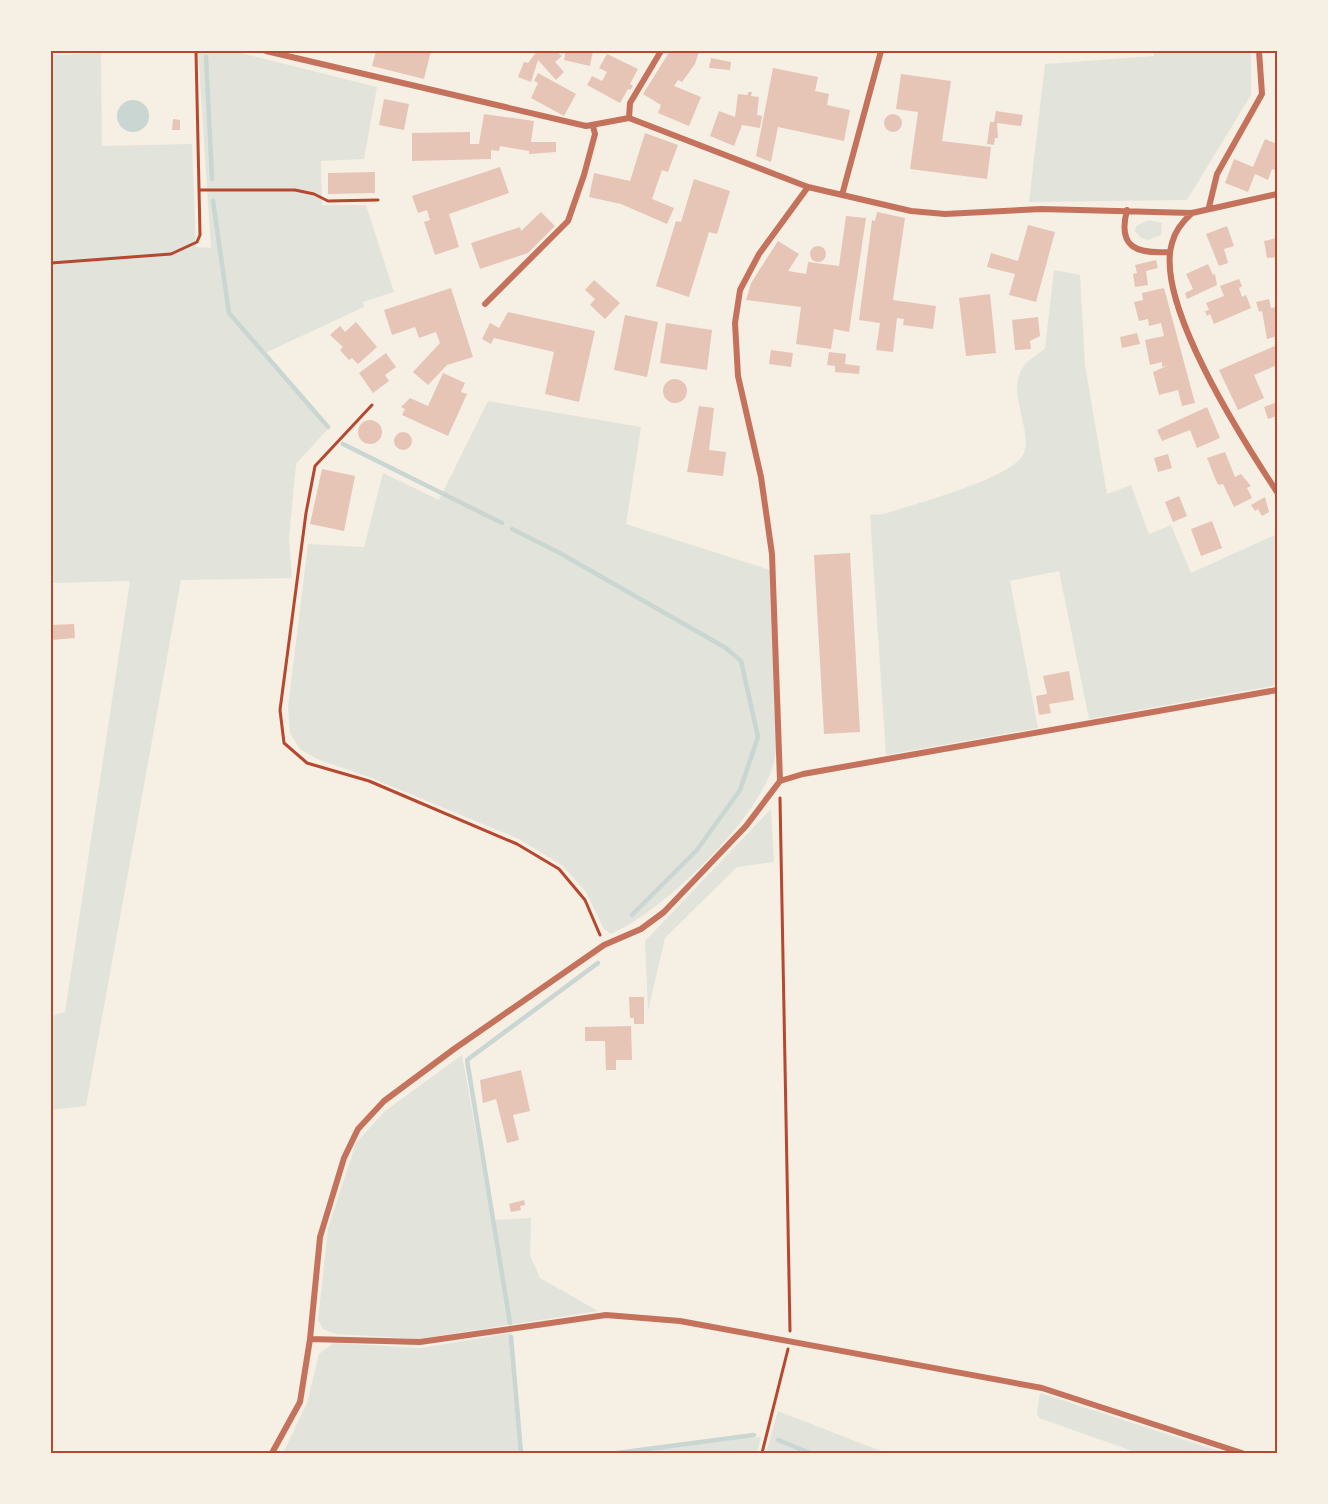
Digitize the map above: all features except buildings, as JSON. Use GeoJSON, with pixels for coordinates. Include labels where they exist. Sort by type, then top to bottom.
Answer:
{"type":"FeatureCollection","features":[{"type":"Feature","properties":{"kind":"street"},"geometry":{"type":"LineString","coordinates":[[266,51],[593,126],[629,118],[808,187],[912,211],[945,214],[1041,209],[1192,213],[1209,207],[1277,194]]}},
{"type":"Feature","properties":{"kind":"street"},"geometry":{"type":"LineString","coordinates":[[629,118],[630,103],[661,51]]}},
{"type":"Feature","properties":{"kind":"street"},"geometry":{"type":"LineString","coordinates":[[842,195],[881,51]]}},
{"type":"Feature","properties":{"kind":"street"},"geometry":{"type":"LineString","coordinates":[[1209,207],[1217,174],[1262,94],[1259,51]]}},
{"type":"Feature","properties":{"kind":"street"},"geometry":{"type":"LineString","coordinates":[[485,304],[568,221],[595,134],[593,126]]}},
{"type":"Feature","properties":{"kind":"street"},"geometry":{"type":"LineString","coordinates":[[780,781],[772,554],[761,477],[738,376],[735,323],[740,290],[759,255],[808,187]]}},
{"type":"Feature","properties":{"kind":"street"},"geometry":{"type":"LineString","coordinates":[[1127,210],[1124,235],[1132,247],[1143,252],[1170,252]]}},
{"type":"Feature","properties":{"kind":"street"},"geometry":{"type":"LineString","coordinates":[[1192,213],[1180,225],[1170,252],[1172,279],[1187,331],[1230,418],[1277,492]]}},
{"type":"Feature","properties":{"kind":"street"},"geometry":{"type":"LineString","coordinates":[[272,1453],[300,1402],[310,1339],[320,1238],[344,1158],[358,1129],[384,1101],[604,945],[641,929],[664,912],[746,826],[780,781],[803,774],[1277,690]]}},
{"type":"Feature","properties":{"kind":"street"},"geometry":{"type":"LineString","coordinates":[[310,1339],[420,1342],[606,1315],[680,1321],[1042,1388],[1242,1453]]}},
{"type":"Feature","properties":{"kind":"path"},"geometry":{"type":"LineString","coordinates":[[51,263],[171,254],[197,242],[200,235],[200,190],[196,51]]}},
{"type":"Feature","properties":{"kind":"path"},"geometry":{"type":"LineString","coordinates":[[200,190],[295,190],[314,194],[328,201],[378,200]]}},
{"type":"Feature","properties":{"kind":"path"},"geometry":{"type":"LineString","coordinates":[[372,405],[315,466],[306,513],[280,710],[284,743],[307,763],[369,781],[517,844],[559,870],[585,900],[604,945]]}},
{"type":"Feature","properties":{"kind":"path"},"geometry":{"type":"LineString","coordinates":[[762,1453],[790,1341],[780,781]]}},
{"type":"Feature","properties":{"kind":"shaded area"},"geometry":{"type":"Polygon","coordinates":[[[198,51],[233,51],[377,87],[364,159],[321,161],[322,205],[366,205],[394,292],[363,302],[364,307],[265,353],[327,430],[296,464],[289,539],[292,578],[181,580],[86,1106],[51,1110],[51,1016],[65,1012],[130,581],[51,583],[51,55],[101,53],[102,146],[192,144],[196,247],[211,248],[198,51]]]}},
{"type":"Feature","properties":{"kind":"shaded area"},"geometry":{"type":"Polygon","coordinates":[[[1154,51],[1251,51],[1251,95],[1187,200],[1029,202],[1045,64],[1154,56],[1154,51]]]}},
{"type":"Feature","properties":{"kind":"shaded area"},"geometry":{"type":"Polygon","coordinates":[[[133,100],[144,105],[149,116],[144,127],[133,132],[122,127],[117,116],[122,105],[133,100]]]}},
{"type":"Feature","properties":{"kind":"shaded area"},"geometry":{"type":"Polygon","coordinates":[[[1149,220],[1162,223],[1161,235],[1148,240],[1141,238],[1135,231],[1136,226],[1149,220]]]}},
{"type":"Feature","properties":{"kind":"shaded area"},"geometry":{"type":"Polygon","coordinates":[[[1054,270],[1080,275],[1085,365],[1107,494],[1131,485],[1149,534],[1171,525],[1191,573],[1277,534],[1277,685],[1089,719],[1059,571],[1010,581],[1038,728],[886,755],[870,515],[884,514],[976,484],[1009,468],[1020,459],[1025,450],[1026,439],[1017,389],[1019,377],[1026,363],[1045,348],[1054,270]]]}},
{"type":"Feature","properties":{"kind":"shaded area"},"geometry":{"type":"Polygon","coordinates":[[[488,401],[641,427],[626,524],[773,571],[776,745],[775,758],[767,781],[732,833],[683,884],[633,922],[611,934],[604,929],[586,892],[563,866],[519,839],[369,777],[317,759],[300,749],[290,733],[288,707],[308,544],[364,547],[383,473],[439,500],[488,401]]]}},
{"type":"Feature","properties":{"kind":"shaded area"},"geometry":{"type":"Polygon","coordinates":[[[771,809],[774,862],[737,867],[665,938],[648,1011],[645,941],[771,809]]]}},
{"type":"Feature","properties":{"kind":"shaded area"},"geometry":{"type":"Polygon","coordinates":[[[462,1055],[492,1220],[531,1218],[530,1255],[540,1278],[598,1311],[419,1339],[336,1334],[323,1329],[318,1320],[328,1228],[356,1143],[385,1111],[462,1055]]]}},
{"type":"Feature","properties":{"kind":"shaded area"},"geometry":{"type":"Polygon","coordinates":[[[511,1333],[520,1453],[283,1453],[307,1403],[319,1354],[334,1343],[421,1348],[511,1333]]]}},
{"type":"Feature","properties":{"kind":"shaded area"},"geometry":{"type":"Polygon","coordinates":[[[1040,1393],[1225,1453],[1138,1453],[1039,1418],[1037,1413],[1040,1393]]]}},
{"type":"Feature","properties":{"kind":"shaded area"},"geometry":{"type":"Polygon","coordinates":[[[778,1411],[886,1453],[766,1453],[778,1411]]]}},
{"type":"Feature","properties":{"kind":"shaded area"},"geometry":{"type":"Polygon","coordinates":[[[761,1437],[757,1453],[599,1453],[761,1437]]]}},
{"type":"Feature","properties":{"kind":"waterway"},"geometry":{"type":"LineString","coordinates":[[206,57],[212,179]]}},
{"type":"Feature","properties":{"kind":"waterway"},"geometry":{"type":"LineString","coordinates":[[213,201],[229,313],[328,427]]}},
{"type":"Feature","properties":{"kind":"waterway"},"geometry":{"type":"LineString","coordinates":[[343,444],[502,523]]}},
{"type":"Feature","properties":{"kind":"waterway"},"geometry":{"type":"LineString","coordinates":[[512,529],[558,552],[726,648],[741,661],[758,737],[740,790],[697,850],[632,915]]}},
{"type":"Feature","properties":{"kind":"waterway"},"geometry":{"type":"LineString","coordinates":[[510,1323],[467,1060],[598,963]]}},
{"type":"Feature","properties":{"kind":"waterway"},"geometry":{"type":"LineString","coordinates":[[511,1337],[521,1453]]}},
{"type":"Feature","properties":{"kind":"waterway"},"geometry":{"type":"LineString","coordinates":[[617,1453],[754,1435]]}},
{"type":"Feature","properties":{"kind":"waterway"},"geometry":{"type":"LineString","coordinates":[[778,1440],[810,1453]]}}]}
